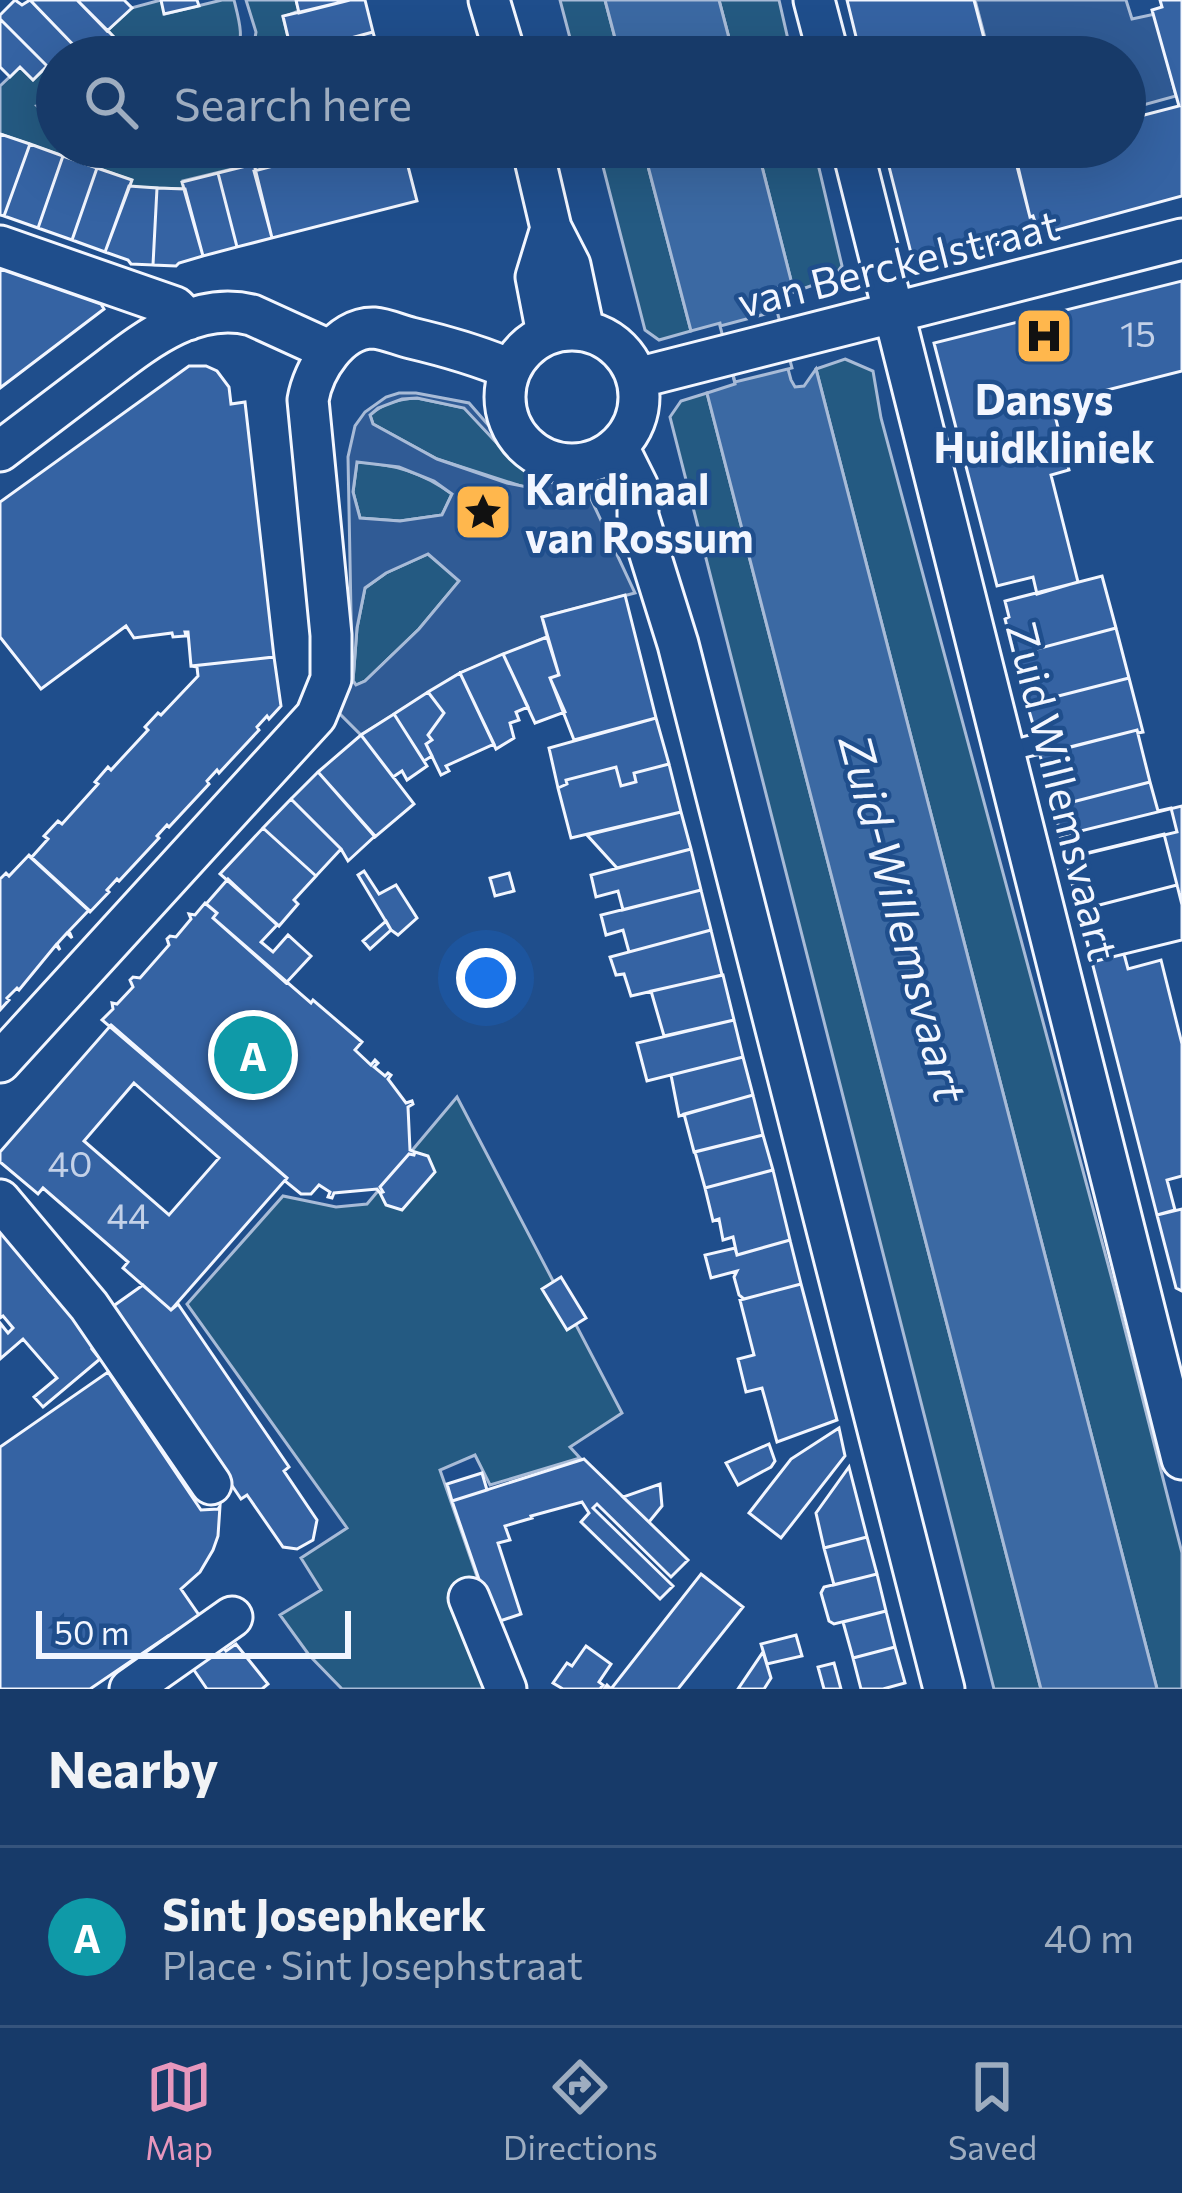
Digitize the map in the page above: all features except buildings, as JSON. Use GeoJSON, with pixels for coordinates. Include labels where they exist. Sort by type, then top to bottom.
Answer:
{"type":"FeatureCollection","features":[{"type":"Feature","properties":{"kind":"street"},"geometry":{"type":"LineString","coordinates":[[489,0],[500,36]]}},
{"type":"Feature","properties":{"kind":"street"},"geometry":{"type":"LineString","coordinates":[[814,0],[823,36]]}},
{"type":"Feature","properties":{"kind":"street"},"geometry":{"type":"LineString","coordinates":[[537,168],[551,228],[570,266],[565,333]]}},
{"type":"Feature","properties":{"kind":"street","name":"Zuid Willemsvaart"},"geometry":{"type":"LineString","coordinates":[[857,168],[1021,748],[1165,1326],[1182,1459]]}},
{"type":"Feature","properties":{"kind":"street","name":"van Berckelstraat"},"geometry":{"type":"LineString","coordinates":[[637,378],[1182,239]]}},
{"type":"Feature","properties":{"kind":"street"},"geometry":{"type":"LineString","coordinates":[[0,246],[176,308],[188,320]]}},
{"type":"Feature","properties":{"kind":"street"},"geometry":{"type":"LineString","coordinates":[[0,451],[155,335],[188,320],[238,311],[332,351]]}},
{"type":"Feature","properties":{"kind":"street"},"geometry":{"type":"LineString","coordinates":[[0,1062],[316,716],[331,679],[328,596],[308,400],[315,373],[332,351],[356,333],[374,328],[464,350],[510,369]]}},
{"type":"Feature","properties":{"kind":"street"},"geometry":{"type":"LineString","coordinates":[[565,333],[602,336],[617,347],[630,361],[640,397],[630,433],[607,454],[573,465],[551,462],[531,451],[515,434],[506,414],[505,391],[519,355],[532,343],[565,333]]}},
{"type":"Feature","properties":{"kind":"street"},"geometry":{"type":"LineString","coordinates":[[607,454],[638,487],[638,516],[684,667],[944,1689]]}},
{"type":"Feature","properties":{"kind":"street"},"geometry":{"type":"LineString","coordinates":[[0,1200],[88,1306],[211,1484]]}},
{"type":"Feature","properties":{"kind":"street"},"geometry":{"type":"LineString","coordinates":[[469,1598],[506,1689]]}},
{"type":"Feature","properties":{"kind":"street"},"geometry":{"type":"LineString","coordinates":[[130,1689],[232,1617]]}},
{"type":"Feature","properties":{"kind":"shaded area"},"geometry":{"type":"Polygon","coordinates":[[[161,0],[165,14],[234,0],[240,36],[112,36],[108,30],[131,8],[161,0]]]}},
{"type":"Feature","properties":{"kind":"shaded area"},"geometry":{"type":"Polygon","coordinates":[[[246,0],[296,0],[299,11],[283,17],[288,36],[255,36],[246,0]]]}},
{"type":"Feature","properties":{"kind":"shaded area"},"geometry":{"type":"Polygon","coordinates":[[[560,0],[605,0],[614,36],[569,36],[560,0]]]}},
{"type":"Feature","properties":{"kind":"shaded area"},"geometry":{"type":"Polygon","coordinates":[[[719,0],[779,0],[787,36],[728,36],[719,0]]]}},
{"type":"Feature","properties":{"kind":"shaded area"},"geometry":{"type":"Polygon","coordinates":[[[975,0],[1126,0],[1132,19],[1155,14],[1176,96],[1146,104],[1146,36],[984,36],[975,0]]]}},
{"type":"Feature","properties":{"kind":"shaded area"},"geometry":{"type":"Polygon","coordinates":[[[20,67],[33,80],[36,77],[36,147],[0,134],[0,86],[20,67]]]}},
{"type":"Feature","properties":{"kind":"shaded area"},"geometry":{"type":"Polygon","coordinates":[[[97,168],[237,168],[183,181],[184,189],[130,187],[131,180],[97,168]]]}},
{"type":"Feature","properties":{"kind":"shaded area"},"geometry":{"type":"Polygon","coordinates":[[[603,168],[648,168],[691,331],[659,340],[645,330],[603,168]]]}},
{"type":"Feature","properties":{"kind":"shaded area"},"geometry":{"type":"Polygon","coordinates":[[[762,168],[819,168],[842,266],[833,278],[794,292],[762,168]]]}},
{"type":"Feature","properties":{"kind":"shaded area"},"geometry":{"type":"Polygon","coordinates":[[[845,359],[873,371],[881,418],[1182,1553],[1182,1689],[1157,1689],[816,369],[845,359]]]}},
{"type":"Feature","properties":{"kind":"shaded area"},"geometry":{"type":"Polygon","coordinates":[[[416,393],[469,403],[530,467],[551,477],[583,482],[635,593],[542,617],[547,637],[460,673],[361,735],[338,712],[352,665],[348,457],[355,426],[386,397],[416,393]],[[417,398],[378,408],[370,415],[373,424],[437,459],[527,487],[528,472],[464,408],[417,398]],[[357,462],[353,492],[360,518],[400,521],[442,515],[452,494],[399,467],[357,462]],[[428,554],[365,588],[357,628],[356,685],[419,629],[459,581],[428,554]]]}},
{"type":"Feature","properties":{"kind":"shaded area"},"geometry":{"type":"Polygon","coordinates":[[[707,393],[1041,1689],[994,1689],[670,417],[681,401],[707,393]]]}},
{"type":"Feature","properties":{"kind":"shaded area"},"geometry":{"type":"Polygon","coordinates":[[[417,398],[465,408],[528,472],[527,488],[437,459],[373,424],[370,415],[381,407],[417,398]]]}},
{"type":"Feature","properties":{"kind":"shaded area"},"geometry":{"type":"Polygon","coordinates":[[[357,462],[407,470],[452,494],[442,515],[400,521],[360,518],[353,492],[357,462]]]}},
{"type":"Feature","properties":{"kind":"shaded area"},"geometry":{"type":"Polygon","coordinates":[[[428,554],[460,580],[419,629],[356,685],[357,628],[365,588],[428,554]]]}},
{"type":"Feature","properties":{"kind":"shaded area"},"geometry":{"type":"Polygon","coordinates":[[[457,1097],[622,1413],[570,1447],[580,1458],[490,1485],[475,1455],[440,1470],[505,1657],[504,1689],[342,1689],[280,1615],[321,1590],[301,1558],[347,1528],[187,1304],[283,1196],[336,1207],[367,1204],[457,1097]]]}},
{"type":"Feature","properties":{"kind":"water"},"geometry":{"type":"Polygon","coordinates":[[[605,0],[719,0],[728,36],[614,36],[605,0]]]}},
{"type":"Feature","properties":{"kind":"water","name":"Zuid-Willemsvaart"},"geometry":{"type":"Polygon","coordinates":[[[648,168],[762,168],[794,292],[778,288],[769,299],[795,387],[804,386],[816,369],[1157,1689],[1041,1689],[707,393],[735,384],[720,323],[691,331],[648,168]]]}},
{"type":"Feature","properties":{"kind":"pier"},"geometry":{"type":"Polygon","coordinates":[[[777,311],[792,368],[735,382],[720,326],[777,311]]]}},
{"type":"Feature","properties":{"kind":"place","name":"Dansys Huidkliniek"},"geometry":{"type":"Point","coordinates":[1044,336]}},
{"type":"Feature","properties":{"kind":"place","name":"Kardinaal van Rossum"},"geometry":{"type":"Point","coordinates":[483,512]}},
{"type":"Feature","properties":{"kind":"place","name":"Sint Josephkerk"},"geometry":{"type":"Point","coordinates":[253,1055]}}]}
